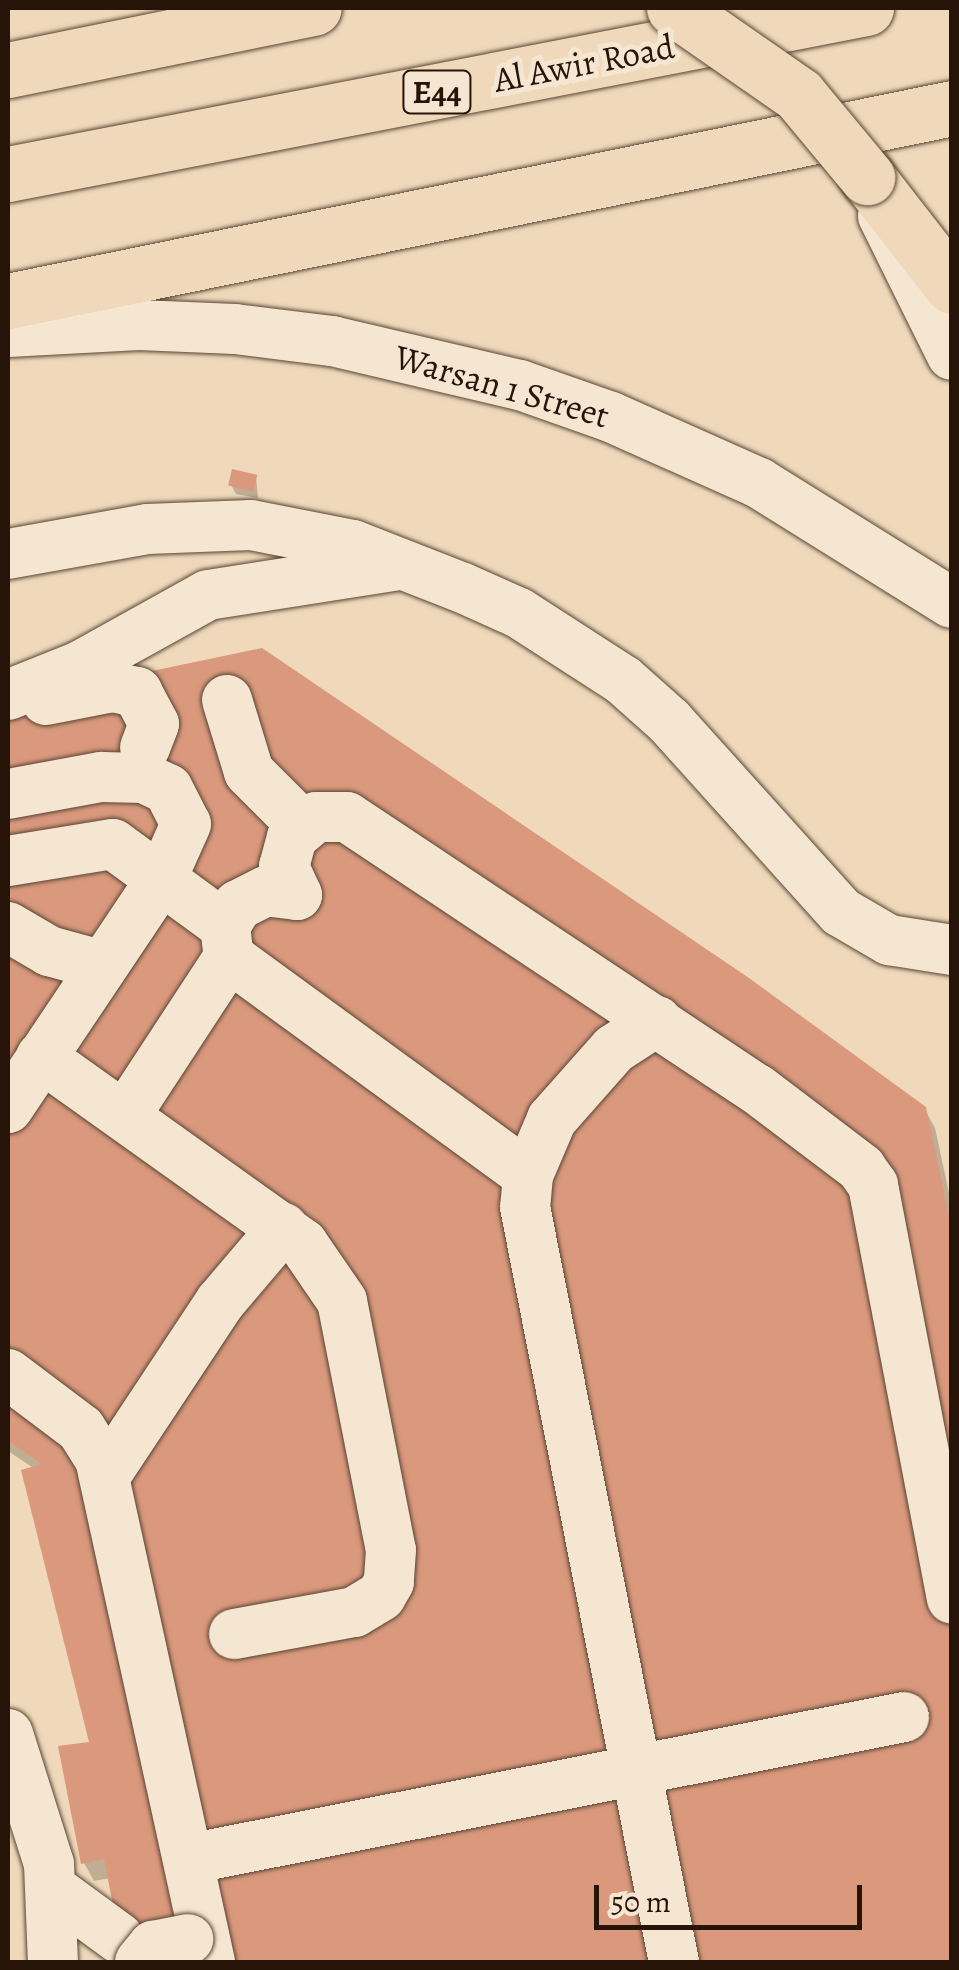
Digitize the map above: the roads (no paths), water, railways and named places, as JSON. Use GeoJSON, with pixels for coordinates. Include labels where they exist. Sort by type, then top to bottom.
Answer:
{"type":"FeatureCollection","features":[{"type":"Feature","properties":{"kind":"main road"},"geometry":{"type":"LineString","coordinates":[[8,70],[314,8]]}},
{"type":"Feature","properties":{"kind":"main road"},"geometry":{"type":"LineString","coordinates":[[674,8],[799,95],[952,286]]}},
{"type":"Feature","properties":{"kind":"main road","name":"Al Awir Road"},"geometry":{"type":"LineString","coordinates":[[8,174],[866,8]]}},
{"type":"Feature","properties":{"kind":"main road"},"geometry":{"type":"LineString","coordinates":[[8,301],[952,108]]}},
{"type":"Feature","properties":{"kind":"street"},"geometry":{"type":"LineString","coordinates":[[867,177],[952,355]]}},
{"type":"Feature","properties":{"kind":"street","name":"Warsan 1 Street"},"geometry":{"type":"LineString","coordinates":[[8,332],[139,324],[236,330],[426,359],[611,416],[759,482],[872,548],[952,603]]}},
{"type":"Feature","properties":{"kind":"street"},"geometry":{"type":"LineString","coordinates":[[8,554],[146,529],[251,525],[302,532],[400,565],[519,613],[572,644],[669,720],[842,912],[888,940],[952,950]]}},
{"type":"Feature","properties":{"kind":"street"},"geometry":{"type":"LineString","coordinates":[[872,548],[952,635]]}},
{"type":"Feature","properties":{"kind":"street"},"geometry":{"type":"LineString","coordinates":[[8,695],[111,647],[208,595],[400,565]]}},
{"type":"Feature","properties":{"kind":"street"},"geometry":{"type":"LineString","coordinates":[[8,658],[111,647]]}},
{"type":"Feature","properties":{"kind":"street"},"geometry":{"type":"LineString","coordinates":[[8,707],[125,688],[152,711],[145,746]]}},
{"type":"Feature","properties":{"kind":"street"},"geometry":{"type":"LineString","coordinates":[[227,700],[249,772],[302,825]]}},
{"type":"Feature","properties":{"kind":"street"},"geometry":{"type":"LineString","coordinates":[[8,794],[112,776],[157,781],[177,798],[186,824],[162,878],[8,1108]]}},
{"type":"Feature","properties":{"kind":"street"},"geometry":{"type":"LineString","coordinates":[[125,1116],[256,893],[297,895],[284,866],[302,825],[331,814],[361,824],[657,1021],[868,1176],[952,1600]]}},
{"type":"Feature","properties":{"kind":"street"},"geometry":{"type":"LineString","coordinates":[[8,860],[102,843],[124,850],[162,878],[227,941],[528,1175]]}},
{"type":"Feature","properties":{"kind":"street"},"geometry":{"type":"LineString","coordinates":[[8,927],[66,958],[103,966]]}},
{"type":"Feature","properties":{"kind":"street"},"geometry":{"type":"LineString","coordinates":[[657,1021],[614,1049],[552,1118],[528,1175],[527,1227],[674,1962]]}},
{"type":"Feature","properties":{"kind":"street"},"geometry":{"type":"LineString","coordinates":[[42,1057],[283,1228],[318,1260],[342,1301],[392,1566],[381,1596],[368,1606],[234,1634]]}},
{"type":"Feature","properties":{"kind":"street"},"geometry":{"type":"LineString","coordinates":[[105,1476],[222,1302],[283,1228]]}},
{"type":"Feature","properties":{"kind":"street"},"geometry":{"type":"LineString","coordinates":[[8,1374],[81,1429],[105,1476],[170,1802],[189,1859],[199,1951],[153,1946],[130,1950],[52,1888]]}},
{"type":"Feature","properties":{"kind":"street"},"geometry":{"type":"LineString","coordinates":[[189,1859],[904,1717]]}},
{"type":"Feature","properties":{"kind":"street"},"geometry":{"type":"LineString","coordinates":[[8,1734],[39,1819],[52,1888],[53,1962]]}}]}
